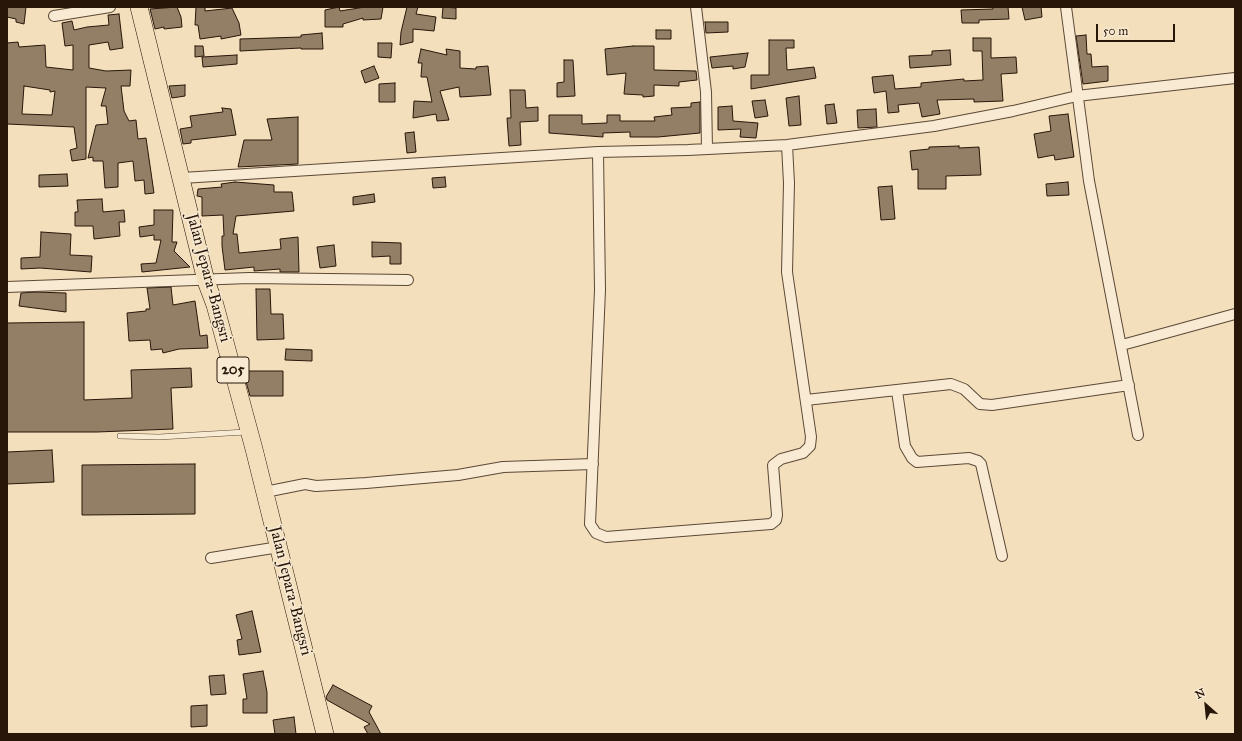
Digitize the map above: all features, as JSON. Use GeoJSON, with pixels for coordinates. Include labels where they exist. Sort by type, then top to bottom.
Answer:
{"type":"FeatureCollection","features":[{"type":"Feature","properties":{"kind":"main road","name":"Jalan Jepara-Bangsri"},"geometry":{"type":"LineString","coordinates":[[139,7],[206,281],[265,492],[325,734]]}},
{"type":"Feature","properties":{"kind":"street"},"geometry":{"type":"LineString","coordinates":[[54,16],[110,7]]}},
{"type":"Feature","properties":{"kind":"street"},"geometry":{"type":"LineString","coordinates":[[696,7],[706,92],[707,149]]}},
{"type":"Feature","properties":{"kind":"street"},"geometry":{"type":"LineString","coordinates":[[1066,7],[1090,188],[1122,345],[1138,436]]}},
{"type":"Feature","properties":{"kind":"street"},"geometry":{"type":"LineString","coordinates":[[182,178],[598,152],[787,145],[934,126],[1013,111],[1077,96],[1235,78]]}},
{"type":"Feature","properties":{"kind":"street"},"geometry":{"type":"LineString","coordinates":[[598,152],[600,290],[590,524],[596,533],[606,537],[771,524],[776,520],[778,515],[773,465],[781,459],[803,453],[810,446],[811,437],[787,272],[789,183],[787,145]]}},
{"type":"Feature","properties":{"kind":"street"},"geometry":{"type":"LineString","coordinates":[[7,287],[206,281],[249,278],[408,280]]}},
{"type":"Feature","properties":{"kind":"street"},"geometry":{"type":"LineString","coordinates":[[1122,345],[1235,314]]}},
{"type":"Feature","properties":{"kind":"street"},"geometry":{"type":"LineString","coordinates":[[806,400],[956,385],[964,389],[980,404],[992,405],[1129,385]]}},
{"type":"Feature","properties":{"kind":"street"},"geometry":{"type":"LineString","coordinates":[[897,391],[905,446],[912,458],[917,462],[970,458],[981,464],[1002,556]]}},
{"type":"Feature","properties":{"kind":"street"},"geometry":{"type":"LineString","coordinates":[[265,492],[305,484],[316,486],[366,483],[458,475],[503,467],[593,464]]}},
{"type":"Feature","properties":{"kind":"street"},"geometry":{"type":"LineString","coordinates":[[211,558],[279,547]]}},
{"type":"Feature","properties":{"kind":"lane"},"geometry":{"type":"LineString","coordinates":[[120,436],[158,437],[249,432]]}},
{"type":"Feature","properties":{"kind":"building"},"geometry":{"type":"Polygon","coordinates":[[[7,7],[26,7],[24,24],[16,22],[16,19],[7,17],[7,7]]]}},
{"type":"Feature","properties":{"kind":"building"},"geometry":{"type":"Polygon","coordinates":[[[177,7],[181,17],[182,27],[164,29],[164,27],[155,29],[150,9],[177,7]]]}},
{"type":"Feature","properties":{"kind":"building"},"geometry":{"type":"Polygon","coordinates":[[[196,7],[205,7],[205,11],[232,8],[239,23],[241,35],[221,39],[221,36],[200,39],[198,25],[195,25],[196,7]]]}},
{"type":"Feature","properties":{"kind":"building"},"geometry":{"type":"Polygon","coordinates":[[[339,7],[340,11],[365,7],[383,7],[381,19],[363,20],[363,18],[343,24],[343,27],[325,27],[325,10],[339,7]]]}},
{"type":"Feature","properties":{"kind":"building"},"geometry":{"type":"Polygon","coordinates":[[[407,7],[418,7],[416,14],[436,17],[434,31],[413,29],[413,42],[400,45],[401,32],[407,7]]]}},
{"type":"Feature","properties":{"kind":"building"},"geometry":{"type":"Polygon","coordinates":[[[443,7],[456,8],[456,19],[442,18],[443,7]]]}},
{"type":"Feature","properties":{"kind":"building"},"geometry":{"type":"Polygon","coordinates":[[[993,7],[1008,7],[1009,19],[979,20],[979,23],[962,23],[961,10],[993,9],[993,7]]]}},
{"type":"Feature","properties":{"kind":"building"},"geometry":{"type":"Polygon","coordinates":[[[1022,7],[1041,7],[1042,17],[1025,20],[1022,7]]]}},
{"type":"Feature","properties":{"kind":"building"},"geometry":{"type":"Polygon","coordinates":[[[119,14],[123,48],[110,50],[108,42],[89,45],[89,68],[106,71],[131,70],[130,86],[121,86],[124,111],[129,121],[136,120],[138,139],[146,138],[154,193],[145,194],[144,180],[135,181],[133,161],[118,163],[118,187],[105,188],[103,161],[93,161],[93,157],[88,158],[96,125],[108,124],[106,106],[101,106],[106,88],[86,87],[86,159],[72,161],[70,150],[77,148],[74,127],[7,124],[7,43],[18,42],[19,47],[45,45],[46,67],[73,70],[73,45],[65,46],[62,23],[72,21],[74,30],[109,25],[108,15],[119,14]],[[24,86],[22,114],[52,115],[55,91],[50,92],[50,90],[24,86]]]}},
{"type":"Feature","properties":{"kind":"building"},"geometry":{"type":"Polygon","coordinates":[[[705,22],[728,22],[728,32],[706,33],[705,22]]]}},
{"type":"Feature","properties":{"kind":"building"},"geometry":{"type":"Polygon","coordinates":[[[656,30],[671,30],[671,39],[656,39],[656,30]]]}},
{"type":"Feature","properties":{"kind":"building"},"geometry":{"type":"Polygon","coordinates":[[[322,33],[323,49],[301,48],[240,51],[240,39],[301,37],[301,35],[322,33]]]}},
{"type":"Feature","properties":{"kind":"building"},"geometry":{"type":"Polygon","coordinates":[[[1086,35],[1087,54],[1091,54],[1092,67],[1108,66],[1108,81],[1083,84],[1076,36],[1086,35]]]}},
{"type":"Feature","properties":{"kind":"building"},"geometry":{"type":"Polygon","coordinates":[[[973,38],[991,38],[991,58],[1016,57],[1017,73],[1001,74],[1003,101],[974,102],[974,99],[937,100],[940,114],[922,117],[919,103],[898,105],[899,112],[888,113],[886,91],[874,93],[872,77],[893,75],[895,89],[921,87],[921,83],[964,79],[964,81],[983,80],[982,51],[973,51],[973,38]]]}},
{"type":"Feature","properties":{"kind":"building"},"geometry":{"type":"Polygon","coordinates":[[[769,40],[794,40],[794,48],[786,48],[787,70],[814,67],[816,78],[751,89],[751,75],[769,75],[769,40]]]}},
{"type":"Feature","properties":{"kind":"building"},"geometry":{"type":"Polygon","coordinates":[[[378,43],[392,43],[391,58],[378,57],[378,43]]]}},
{"type":"Feature","properties":{"kind":"building"},"geometry":{"type":"Polygon","coordinates":[[[195,46],[203,46],[204,56],[195,57],[195,46]]]}},
{"type":"Feature","properties":{"kind":"building"},"geometry":{"type":"Polygon","coordinates":[[[633,46],[654,46],[654,70],[696,71],[697,80],[679,82],[679,86],[654,85],[654,96],[643,97],[643,95],[624,94],[626,73],[607,75],[605,49],[633,46]]]}},
{"type":"Feature","properties":{"kind":"building"},"geometry":{"type":"Polygon","coordinates":[[[421,49],[447,55],[446,49],[460,51],[460,68],[476,69],[476,67],[488,66],[491,95],[460,97],[459,87],[440,91],[449,120],[437,121],[436,114],[413,118],[414,101],[432,102],[427,77],[421,77],[422,63],[418,63],[421,49]]]}},
{"type":"Feature","properties":{"kind":"building"},"geometry":{"type":"Polygon","coordinates":[[[950,50],[951,65],[910,68],[909,56],[932,55],[932,51],[950,50]]]}},
{"type":"Feature","properties":{"kind":"building"},"geometry":{"type":"Polygon","coordinates":[[[748,53],[745,67],[733,69],[733,66],[712,68],[710,57],[748,53]]]}},
{"type":"Feature","properties":{"kind":"building"},"geometry":{"type":"Polygon","coordinates":[[[237,55],[237,64],[203,67],[202,57],[237,55]]]}},
{"type":"Feature","properties":{"kind":"building"},"geometry":{"type":"Polygon","coordinates":[[[564,60],[573,60],[575,96],[557,97],[557,83],[564,82],[564,60]]]}},
{"type":"Feature","properties":{"kind":"building"},"geometry":{"type":"Polygon","coordinates":[[[374,66],[379,78],[365,83],[361,71],[374,66]]]}},
{"type":"Feature","properties":{"kind":"building"},"geometry":{"type":"Polygon","coordinates":[[[395,83],[395,102],[379,102],[379,84],[395,83]]]}},
{"type":"Feature","properties":{"kind":"building"},"geometry":{"type":"Polygon","coordinates":[[[185,85],[185,96],[172,98],[169,86],[185,85]]]}},
{"type":"Feature","properties":{"kind":"building"},"geometry":{"type":"Polygon","coordinates":[[[510,90],[525,90],[526,108],[538,107],[538,121],[520,122],[521,145],[509,146],[507,118],[511,118],[510,90]]]}},
{"type":"Feature","properties":{"kind":"building"},"geometry":{"type":"Polygon","coordinates":[[[799,96],[801,125],[789,126],[786,98],[799,96]]]}},
{"type":"Feature","properties":{"kind":"building"},"geometry":{"type":"Polygon","coordinates":[[[765,100],[768,116],[755,118],[752,101],[765,100]]]}},
{"type":"Feature","properties":{"kind":"building"},"geometry":{"type":"Polygon","coordinates":[[[700,102],[700,133],[658,137],[630,137],[630,132],[603,133],[603,137],[549,133],[549,115],[582,115],[582,124],[607,123],[607,115],[620,115],[620,121],[655,121],[654,117],[672,115],[671,108],[691,107],[691,103],[700,102]]]}},
{"type":"Feature","properties":{"kind":"building"},"geometry":{"type":"Polygon","coordinates":[[[834,104],[837,123],[827,124],[825,105],[834,104]]]}},
{"type":"Feature","properties":{"kind":"building"},"geometry":{"type":"Polygon","coordinates":[[[732,106],[733,121],[758,123],[756,138],[740,137],[741,129],[718,130],[718,107],[732,106]]]}},
{"type":"Feature","properties":{"kind":"building"},"geometry":{"type":"Polygon","coordinates":[[[222,108],[231,109],[236,135],[191,140],[191,143],[183,144],[180,129],[192,127],[190,116],[223,112],[222,108]]]}},
{"type":"Feature","properties":{"kind":"building"},"geometry":{"type":"Polygon","coordinates":[[[876,109],[877,127],[858,128],[857,110],[876,109]]]}},
{"type":"Feature","properties":{"kind":"building"},"geometry":{"type":"Polygon","coordinates":[[[1068,114],[1074,157],[1055,160],[1054,155],[1038,158],[1034,134],[1051,131],[1049,116],[1068,114]]]}},
{"type":"Feature","properties":{"kind":"building"},"geometry":{"type":"Polygon","coordinates":[[[298,117],[298,164],[238,167],[244,140],[272,140],[267,119],[298,117]]]}},
{"type":"Feature","properties":{"kind":"building"},"geometry":{"type":"Polygon","coordinates":[[[414,132],[416,152],[407,153],[405,133],[414,132]]]}},
{"type":"Feature","properties":{"kind":"building"},"geometry":{"type":"Polygon","coordinates":[[[959,146],[959,148],[979,147],[981,175],[946,176],[946,189],[918,189],[918,169],[912,170],[910,151],[929,149],[929,147],[959,146]]]}},
{"type":"Feature","properties":{"kind":"building"},"geometry":{"type":"Polygon","coordinates":[[[67,174],[68,186],[39,187],[39,175],[67,174]]]}},
{"type":"Feature","properties":{"kind":"building"},"geometry":{"type":"Polygon","coordinates":[[[445,177],[446,187],[433,188],[432,178],[445,177]]]}},
{"type":"Feature","properties":{"kind":"building"},"geometry":{"type":"Polygon","coordinates":[[[235,182],[274,185],[274,192],[292,192],[294,211],[236,216],[233,234],[237,234],[239,253],[281,249],[280,239],[298,237],[299,272],[280,272],[280,269],[254,271],[254,267],[225,270],[222,246],[222,236],[224,236],[223,215],[202,216],[202,197],[197,196],[198,189],[222,187],[221,184],[235,182]]]}},
{"type":"Feature","properties":{"kind":"building"},"geometry":{"type":"Polygon","coordinates":[[[1068,182],[1069,195],[1047,196],[1046,184],[1068,182]]]}},
{"type":"Feature","properties":{"kind":"building"},"geometry":{"type":"Polygon","coordinates":[[[892,186],[895,219],[881,220],[878,187],[892,186]]]}},
{"type":"Feature","properties":{"kind":"building"},"geometry":{"type":"Polygon","coordinates":[[[374,194],[375,202],[353,205],[353,197],[374,194]]]}},
{"type":"Feature","properties":{"kind":"building"},"geometry":{"type":"Polygon","coordinates":[[[102,199],[103,212],[124,210],[125,222],[119,222],[120,236],[94,239],[93,226],[75,226],[75,212],[78,212],[77,200],[102,199]]]}},
{"type":"Feature","properties":{"kind":"building"},"geometry":{"type":"Polygon","coordinates":[[[154,210],[173,210],[172,242],[177,242],[174,251],[190,267],[142,272],[141,264],[156,263],[161,240],[154,240],[154,235],[140,237],[139,227],[154,225],[154,210]]]}},
{"type":"Feature","properties":{"kind":"building"},"geometry":{"type":"Polygon","coordinates":[[[41,232],[71,234],[70,255],[92,256],[91,272],[40,268],[21,269],[21,258],[40,257],[41,232]]]}},
{"type":"Feature","properties":{"kind":"building"},"geometry":{"type":"Polygon","coordinates":[[[372,242],[401,243],[401,264],[390,264],[390,256],[372,257],[372,242]]]}},
{"type":"Feature","properties":{"kind":"building"},"geometry":{"type":"Polygon","coordinates":[[[334,245],[336,266],[320,268],[317,247],[334,245]]]}},
{"type":"Feature","properties":{"kind":"building"},"geometry":{"type":"Polygon","coordinates":[[[171,287],[173,305],[195,301],[200,336],[207,335],[208,348],[179,349],[163,353],[162,349],[151,350],[150,340],[129,341],[127,313],[146,311],[146,309],[150,309],[147,288],[171,287]]]}},
{"type":"Feature","properties":{"kind":"building"},"geometry":{"type":"Polygon","coordinates":[[[256,289],[270,289],[271,314],[283,314],[284,339],[257,340],[256,289]]]}},
{"type":"Feature","properties":{"kind":"building"},"geometry":{"type":"Polygon","coordinates":[[[21,293],[66,293],[66,312],[19,306],[21,293]]]}},
{"type":"Feature","properties":{"kind":"building"},"geometry":{"type":"Polygon","coordinates":[[[84,322],[84,400],[132,398],[131,370],[191,368],[192,387],[171,388],[173,429],[97,432],[7,432],[7,323],[84,322]]]}},
{"type":"Feature","properties":{"kind":"building"},"geometry":{"type":"Polygon","coordinates":[[[286,349],[312,350],[312,361],[285,360],[286,349]]]}},
{"type":"Feature","properties":{"kind":"building"},"geometry":{"type":"Polygon","coordinates":[[[243,371],[283,371],[283,396],[250,396],[243,371]]]}},
{"type":"Feature","properties":{"kind":"building"},"geometry":{"type":"Polygon","coordinates":[[[52,450],[54,482],[7,484],[7,452],[52,450]]]}},
{"type":"Feature","properties":{"kind":"building"},"geometry":{"type":"Polygon","coordinates":[[[195,464],[195,514],[82,515],[82,465],[195,464]]]}},
{"type":"Feature","properties":{"kind":"building"},"geometry":{"type":"Polygon","coordinates":[[[252,611],[261,652],[239,655],[237,640],[242,639],[236,615],[252,611]]]}},
{"type":"Feature","properties":{"kind":"building"},"geometry":{"type":"Polygon","coordinates":[[[263,671],[267,692],[267,713],[243,713],[243,699],[247,699],[243,674],[263,671]]]}},
{"type":"Feature","properties":{"kind":"building"},"geometry":{"type":"Polygon","coordinates":[[[224,675],[226,694],[211,695],[209,676],[224,675]]]}},
{"type":"Feature","properties":{"kind":"building"},"geometry":{"type":"Polygon","coordinates":[[[333,685],[372,706],[369,712],[381,734],[368,734],[364,727],[370,724],[327,700],[326,697],[333,685]]]}},
{"type":"Feature","properties":{"kind":"building"},"geometry":{"type":"Polygon","coordinates":[[[207,705],[207,726],[191,727],[191,706],[207,705]]]}},
{"type":"Feature","properties":{"kind":"building"},"geometry":{"type":"Polygon","coordinates":[[[294,717],[296,734],[275,734],[273,720],[294,717]]]}}]}
